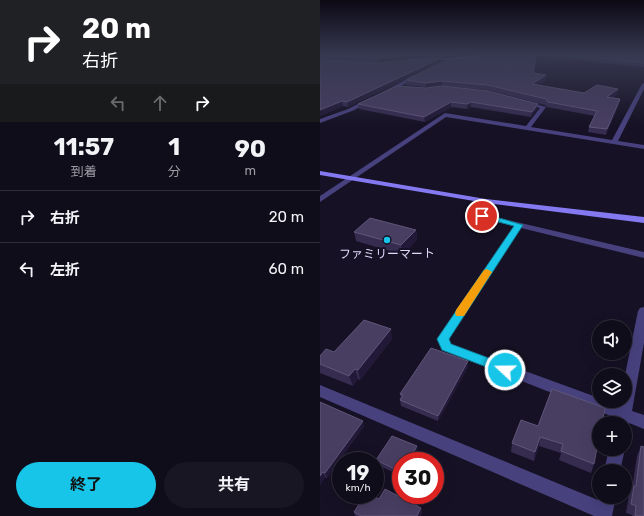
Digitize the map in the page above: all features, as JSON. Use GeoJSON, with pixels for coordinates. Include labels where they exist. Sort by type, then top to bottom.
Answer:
{"type":"FeatureCollection","features":[{"type":"Feature","properties":{"kind":"street"},"geometry":{"type":"LineString","coordinates":[[382,94],[413,78]]}},
{"type":"Feature","properties":{"kind":"street"},"geometry":{"type":"LineString","coordinates":[[614,142],[644,84]]}},
{"type":"Feature","properties":{"kind":"street"},"geometry":{"type":"LineString","coordinates":[[395,87],[405,88]]}},
{"type":"Feature","properties":{"kind":"street"},"geometry":{"type":"LineString","coordinates":[[320,121],[350,110],[376,97]]}},
{"type":"Feature","properties":{"kind":"street"},"geometry":{"type":"LineString","coordinates":[[517,101],[544,107],[527,129]]}},
{"type":"Feature","properties":{"kind":"street"},"geometry":{"type":"LineString","coordinates":[[320,200],[445,115],[644,147]]}},
{"type":"Feature","properties":{"kind":"street"},"geometry":{"type":"LineString","coordinates":[[320,173],[486,201],[644,220]]}},
{"type":"Feature","properties":{"kind":"street"},"geometry":{"type":"LineString","coordinates":[[486,201],[482,216],[644,255]]}},
{"type":"Feature","properties":{"kind":"street"},"geometry":{"type":"LineString","coordinates":[[519,225],[443,339],[446,347],[616,416]]}},
{"type":"Feature","properties":{"kind":"street"},"geometry":{"type":"LineString","coordinates":[[624,416],[644,311]]}},
{"type":"Feature","properties":{"kind":"street"},"geometry":{"type":"LineString","coordinates":[[320,391],[604,508]]}},
{"type":"Feature","properties":{"kind":"street"},"geometry":{"type":"LineString","coordinates":[[632,420],[644,422]]}},
{"type":"Feature","properties":{"kind":"building"},"geometry":{"type":"Polygon","coordinates":[[[320,78],[398,78],[347,102],[342,101],[320,110],[320,78]]]}},
{"type":"Feature","properties":{"kind":"building"},"geometry":{"type":"Polygon","coordinates":[[[410,78],[541,78],[532,84],[584,93],[597,85],[618,89],[607,97],[620,99],[607,129],[589,127],[597,111],[548,102],[546,99],[488,85],[442,81],[426,83],[406,80],[410,78]]]}},
{"type":"Feature","properties":{"kind":"building"},"geometry":{"type":"Polygon","coordinates":[[[397,86],[426,88],[442,86],[488,91],[538,104],[532,112],[471,102],[467,104],[451,102],[424,117],[358,104],[397,86]]]}},
{"type":"Feature","properties":{"kind":"building"},"geometry":{"type":"Polygon","coordinates":[[[370,218],[416,230],[401,245],[354,232],[370,218]]]}},
{"type":"Feature","properties":{"kind":"building"},"geometry":{"type":"Polygon","coordinates":[[[364,320],[391,329],[358,370],[355,369],[349,376],[320,364],[320,356],[326,349],[334,352],[364,320]]]}},
{"type":"Feature","properties":{"kind":"building"},"geometry":{"type":"Polygon","coordinates":[[[431,348],[468,361],[438,416],[400,400],[403,395],[400,394],[431,348]]]}},
{"type":"Feature","properties":{"kind":"building"},"geometry":{"type":"Polygon","coordinates":[[[552,389],[592,403],[592,408],[605,408],[603,416],[592,416],[592,456],[595,456],[594,464],[561,451],[563,444],[540,437],[535,452],[512,443],[521,420],[538,426],[552,389]]]}},
{"type":"Feature","properties":{"kind":"building"},"geometry":{"type":"Polygon","coordinates":[[[320,402],[363,421],[340,452],[332,452],[332,463],[325,473],[323,472],[320,476],[320,402]]]}},
{"type":"Feature","properties":{"kind":"building"},"geometry":{"type":"Polygon","coordinates":[[[392,436],[417,446],[414,452],[392,452],[392,468],[384,464],[384,452],[381,452],[392,436]]]}},
{"type":"Feature","properties":{"kind":"building"},"geometry":{"type":"Polygon","coordinates":[[[641,446],[644,447],[644,516],[635,516],[636,506],[631,504],[634,486],[636,486],[641,446]]]}},
{"type":"Feature","properties":{"kind":"building"},"geometry":{"type":"Polygon","coordinates":[[[385,489],[392,493],[392,504],[413,504],[421,508],[417,516],[361,516],[354,512],[359,504],[384,504],[385,489]]]}},
{"type":"Feature","properties":{"kind":"slow traffic"},"geometry":{"type":"LineString","coordinates":[[460,313],[487,272]]}},
{"type":"Feature","properties":{"kind":"place","name":"ファミリーマート"},"geometry":{"type":"Point","coordinates":[387,240]}},
{"type":"Feature","properties":{"kind":"route"},"geometry":{"type":"LineString","coordinates":[[482,216],[519,225],[443,339],[446,347],[505,370]]}}]}
